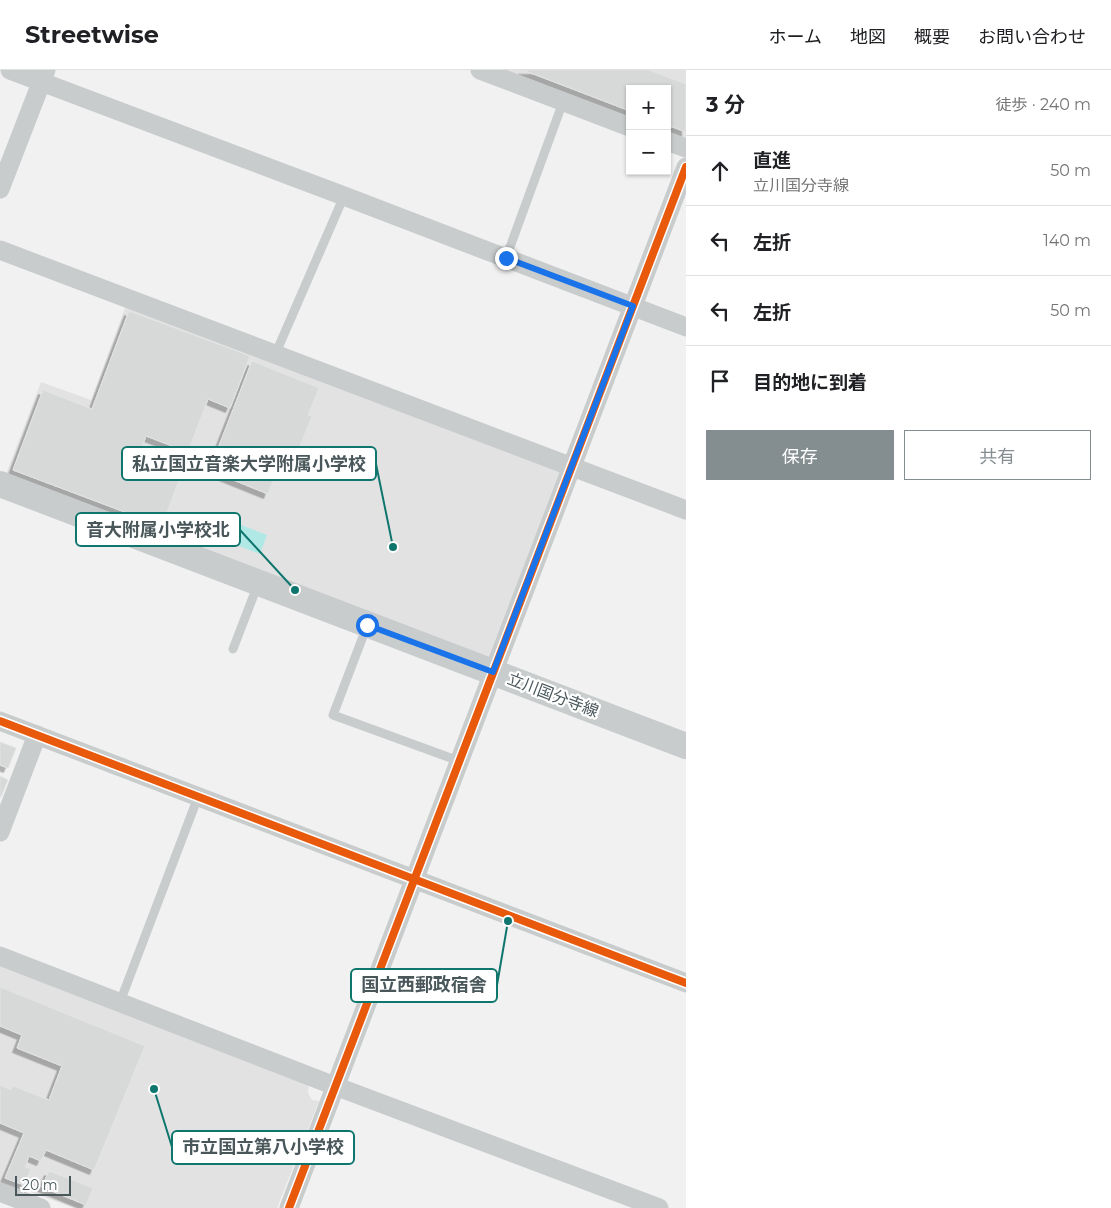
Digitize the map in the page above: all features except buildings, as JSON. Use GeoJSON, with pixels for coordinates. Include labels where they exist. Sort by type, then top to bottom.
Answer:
{"type":"FeatureCollection","features":[{"type":"Feature","properties":{"kind":"main road","name":"立川国分寺線"},"geometry":{"type":"LineString","coordinates":[[0,484],[686,746]]}},
{"type":"Feature","properties":{"kind":"street"},"geometry":{"type":"LineString","coordinates":[[10,70],[44,76],[344,196],[686,327]]}},
{"type":"Feature","properties":{"kind":"street"},"geometry":{"type":"LineString","coordinates":[[480,70],[626,125]]}},
{"type":"Feature","properties":{"kind":"street"},"geometry":{"type":"LineString","coordinates":[[0,189],[44,76]]}},
{"type":"Feature","properties":{"kind":"street"},"geometry":{"type":"LineString","coordinates":[[671,142],[686,148]]}},
{"type":"Feature","properties":{"kind":"street"},"geometry":{"type":"LineString","coordinates":[[289,1208],[413,878],[460,761],[686,167]]}},
{"type":"Feature","properties":{"kind":"street"},"geometry":{"type":"LineString","coordinates":[[0,250],[686,510]]}},
{"type":"Feature","properties":{"kind":"street"},"geometry":{"type":"LineString","coordinates":[[0,721],[686,983]]}},
{"type":"Feature","properties":{"kind":"street"},"geometry":{"type":"LineString","coordinates":[[1,826],[37,735]]}},
{"type":"Feature","properties":{"kind":"street"},"geometry":{"type":"LineString","coordinates":[[0,956],[335,1086],[659,1208]]}},
{"type":"Feature","properties":{"kind":"street"},"geometry":{"type":"LineString","coordinates":[[0,1192],[41,1208]]}},
{"type":"Feature","properties":{"kind":"lane"},"geometry":{"type":"LineString","coordinates":[[506,258],[564,102]]}},
{"type":"Feature","properties":{"kind":"lane"},"geometry":{"type":"LineString","coordinates":[[275,355],[344,196]]}},
{"type":"Feature","properties":{"kind":"lane"},"geometry":{"type":"LineString","coordinates":[[234,650],[259,583]]}},
{"type":"Feature","properties":{"kind":"lane"},"geometry":{"type":"LineString","coordinates":[[367,625],[333,715],[460,761]]}},
{"type":"Feature","properties":{"kind":"lane"},"geometry":{"type":"LineString","coordinates":[[120,1002],[198,797]]}},
{"type":"Feature","properties":{"kind":"shaded area"},"geometry":{"type":"Polygon","coordinates":[[[492,70],[686,70],[686,144],[671,138],[671,85],[626,85],[626,121],[492,70]]]}},
{"type":"Feature","properties":{"kind":"shaded area"},"geometry":{"type":"Polygon","coordinates":[[[126,305],[560,470],[488,661],[5,477],[41,382],[91,400],[126,305]]]}},
{"type":"Feature","properties":{"kind":"shaded area"},"geometry":{"type":"Polygon","coordinates":[[[0,963],[309,1084],[308,1093],[312,1100],[319,1101],[277,1208],[74,1208],[0,1181],[0,963]]]}},
{"type":"Feature","properties":{"kind":"water"},"geometry":{"type":"Polygon","coordinates":[[[215,515],[267,535],[260,554],[208,534],[215,515]]]}},
{"type":"Feature","properties":{"kind":"cycle path"},"geometry":{"type":"LineString","coordinates":[[289,1208],[686,167]]}},
{"type":"Feature","properties":{"kind":"cycle path"},"geometry":{"type":"LineString","coordinates":[[0,721],[686,983]]}},
{"type":"Feature","properties":{"kind":"place","name":"私立国立音楽大学附属小学校"},"geometry":{"type":"Point","coordinates":[393,547]}},
{"type":"Feature","properties":{"kind":"place","name":"音大附属小学校北"},"geometry":{"type":"Point","coordinates":[295,590]}},
{"type":"Feature","properties":{"kind":"place","name":"国立西郵政宿舎"},"geometry":{"type":"Point","coordinates":[508,921]}},
{"type":"Feature","properties":{"kind":"place","name":"市立国立第八小学校"},"geometry":{"type":"Point","coordinates":[154,1089]}},
{"type":"Feature","properties":{"kind":"route"},"geometry":{"type":"LineString","coordinates":[[367,625],[493,672],[633,306],[506,258]]}}]}
